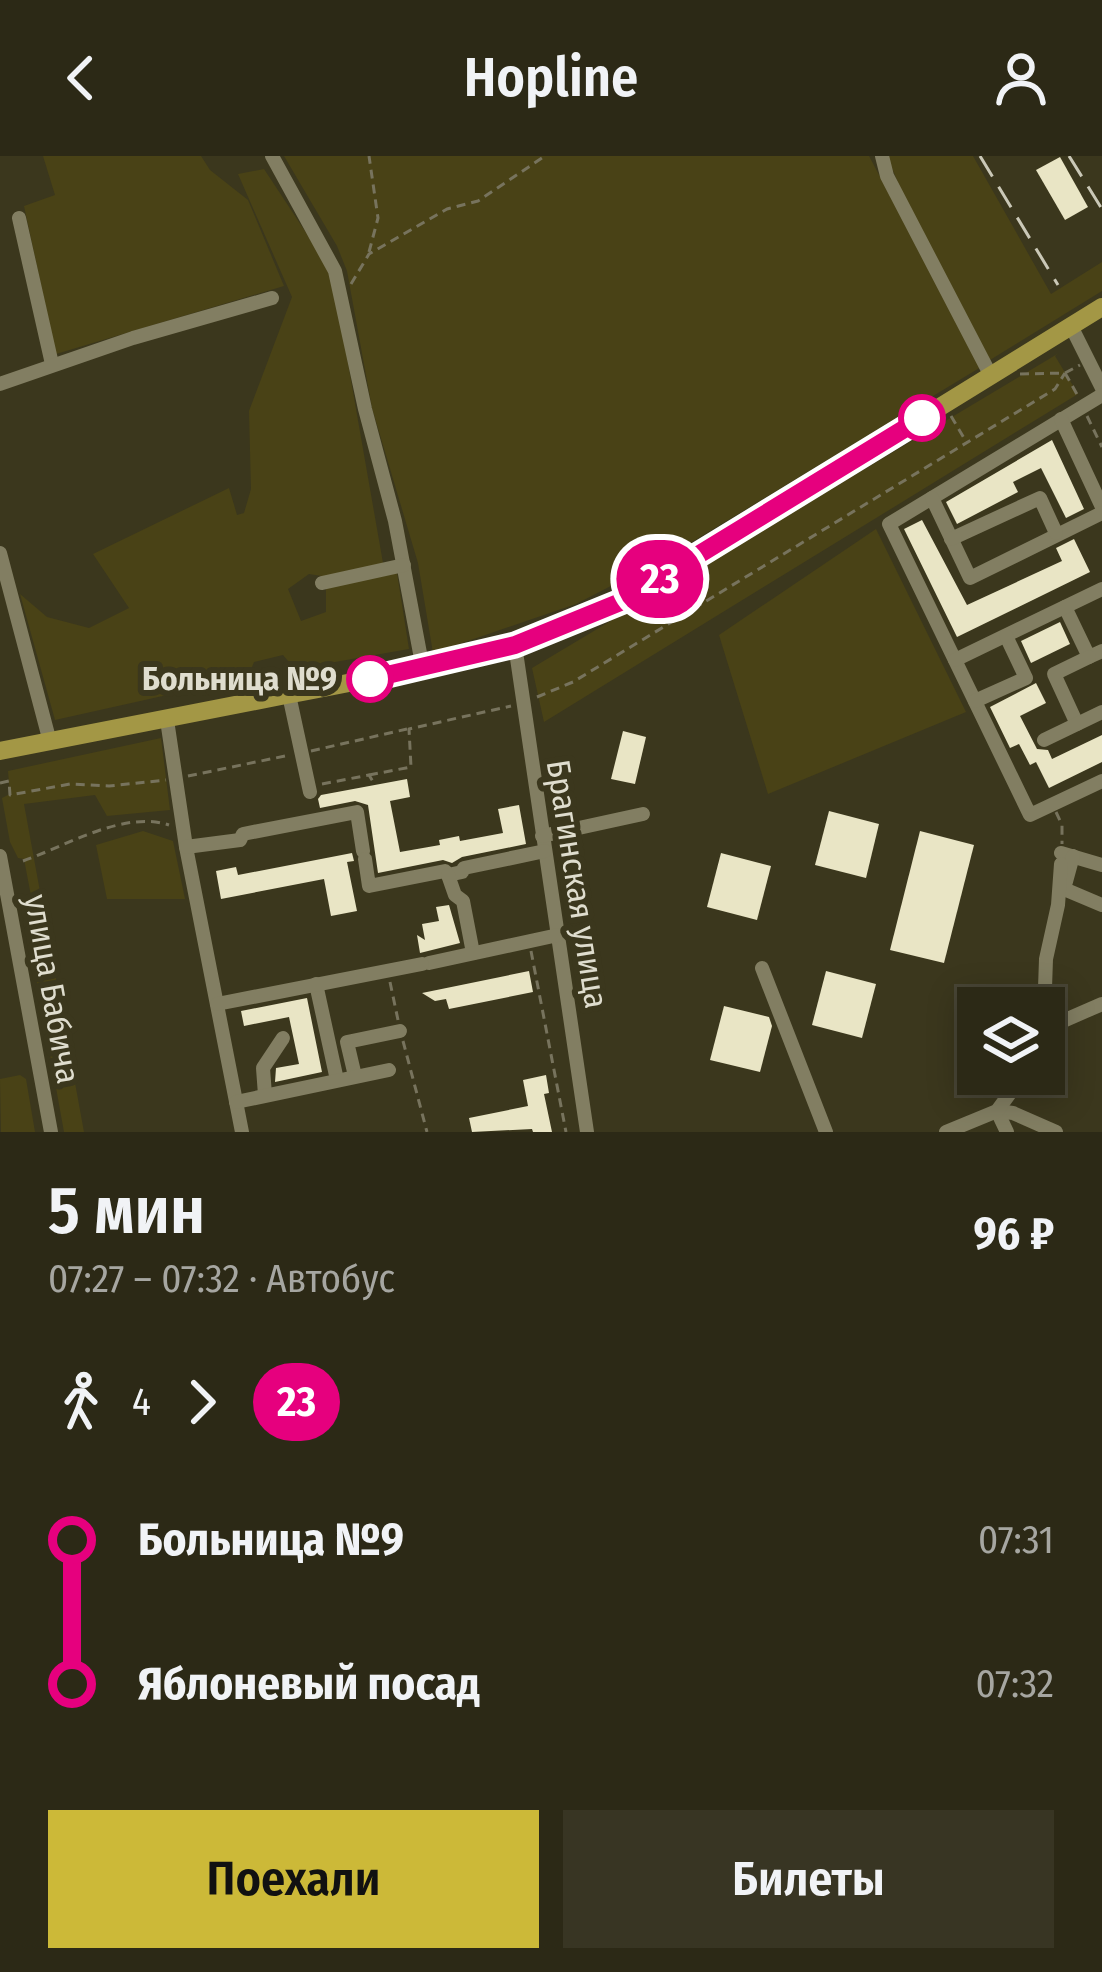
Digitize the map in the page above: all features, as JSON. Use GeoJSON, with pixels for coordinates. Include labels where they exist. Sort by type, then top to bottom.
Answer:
{"type":"FeatureCollection","features":[{"type":"Feature","properties":{"kind":"main road"},"geometry":{"type":"LineString","coordinates":[[0,752],[423,669],[515,645],[623,601],[1102,307]]}},
{"type":"Feature","properties":{"kind":"street"},"geometry":{"type":"LineString","coordinates":[[272,156],[335,271],[404,565],[423,669]]}},
{"type":"Feature","properties":{"kind":"street"},"geometry":{"type":"LineString","coordinates":[[881,156],[991,376]]}},
{"type":"Feature","properties":{"kind":"street"},"geometry":{"type":"LineString","coordinates":[[19,218],[52,364]]}},
{"type":"Feature","properties":{"kind":"street"},"geometry":{"type":"LineString","coordinates":[[0,384],[272,298]]}},
{"type":"Feature","properties":{"kind":"street"},"geometry":{"type":"LineString","coordinates":[[1071,326],[1102,391],[889,524],[1030,815],[1102,781]]}},
{"type":"Feature","properties":{"kind":"street"},"geometry":{"type":"LineString","coordinates":[[932,498],[970,578],[1102,510],[1061,419]]}},
{"type":"Feature","properties":{"kind":"street"},"geometry":{"type":"LineString","coordinates":[[951,539],[1040,498],[1056,533]]}},
{"type":"Feature","properties":{"kind":"street"},"geometry":{"type":"LineString","coordinates":[[0,553],[50,742]]}},
{"type":"Feature","properties":{"kind":"street"},"geometry":{"type":"LineString","coordinates":[[322,583],[404,565]]}},
{"type":"Feature","properties":{"kind":"street"},"geometry":{"type":"LineString","coordinates":[[955,660],[1102,589]]}},
{"type":"Feature","properties":{"kind":"street"},"geometry":{"type":"LineString","coordinates":[[1065,607],[1095,654],[1054,674],[1077,724]]}},
{"type":"Feature","properties":{"kind":"street"},"geometry":{"type":"LineString","coordinates":[[975,701],[1026,678],[1006,635]]}},
{"type":"Feature","properties":{"kind":"street","name":"Брагинская улица"},"geometry":{"type":"LineString","coordinates":[[515,645],[587,1132]]}},
{"type":"Feature","properties":{"kind":"street"},"geometry":{"type":"LineString","coordinates":[[289,695],[309,789]]}},
{"type":"Feature","properties":{"kind":"street"},"geometry":{"type":"LineString","coordinates":[[1044,740],[1102,712]]}},
{"type":"Feature","properties":{"kind":"street"},"geometry":{"type":"LineString","coordinates":[[167,720],[185,847],[242,1132]]}},
{"type":"Feature","properties":{"kind":"street"},"geometry":{"type":"LineString","coordinates":[[185,847],[240,840],[243,834],[357,812],[369,886],[445,871],[455,895],[463,901],[473,953]]}},
{"type":"Feature","properties":{"kind":"street"},"geometry":{"type":"LineString","coordinates":[[448,875],[643,814]]}},
{"type":"Feature","properties":{"kind":"street","name":"улица Бабича"},"geometry":{"type":"LineString","coordinates":[[0,856],[51,1132]]}},
{"type":"Feature","properties":{"kind":"street"},"geometry":{"type":"LineString","coordinates":[[1065,858],[1102,866]]}},
{"type":"Feature","properties":{"kind":"street"},"geometry":{"type":"LineString","coordinates":[[1065,858],[1064,890],[1102,905]]}},
{"type":"Feature","properties":{"kind":"street"},"geometry":{"type":"LineString","coordinates":[[1045,987],[1065,858]]}},
{"type":"Feature","properties":{"kind":"street"},"geometry":{"type":"LineString","coordinates":[[217,1004],[558,935]]}},
{"type":"Feature","properties":{"kind":"street"},"geometry":{"type":"LineString","coordinates":[[762,968],[826,1132]]}},
{"type":"Feature","properties":{"kind":"street"},"geometry":{"type":"LineString","coordinates":[[316,984],[337,1080]]}},
{"type":"Feature","properties":{"kind":"street"},"geometry":{"type":"LineString","coordinates":[[1065,1020],[1102,1004]]}},
{"type":"Feature","properties":{"kind":"street"},"geometry":{"type":"LineString","coordinates":[[355,1076],[347,1042],[400,1031]]}},
{"type":"Feature","properties":{"kind":"street"},"geometry":{"type":"LineString","coordinates":[[265,1095],[263,1068],[284,1038]]}},
{"type":"Feature","properties":{"kind":"street"},"geometry":{"type":"LineString","coordinates":[[236,1102],[389,1070]]}},
{"type":"Feature","properties":{"kind":"street"},"geometry":{"type":"LineString","coordinates":[[997,1111],[1009,1095]]}},
{"type":"Feature","properties":{"kind":"street"},"geometry":{"type":"LineString","coordinates":[[997,1111],[1007,1132]]}},
{"type":"Feature","properties":{"kind":"street"},"geometry":{"type":"LineString","coordinates":[[946,1132],[997,1111],[1055,1132]]}},
{"type":"Feature","properties":{"kind":"path"},"geometry":{"type":"LineString","coordinates":[[342,299],[368,254],[378,218],[369,156]]}},
{"type":"Feature","properties":{"kind":"path"},"geometry":{"type":"LineString","coordinates":[[368,254],[447,209],[478,201],[544,156]]}},
{"type":"Feature","properties":{"kind":"path"},"geometry":{"type":"LineString","coordinates":[[0,783],[9,781],[10,794],[70,784],[109,786],[176,779],[523,704],[573,682],[967,443],[1055,389],[1065,373],[1016,374]]}},
{"type":"Feature","properties":{"kind":"path"},"geometry":{"type":"LineString","coordinates":[[945,404],[967,443]]}},
{"type":"Feature","properties":{"kind":"path"},"geometry":{"type":"LineString","coordinates":[[309,789],[411,767],[409,729]]}},
{"type":"Feature","properties":{"kind":"path"},"geometry":{"type":"LineString","coordinates":[[369,775],[375,785]]}},
{"type":"Feature","properties":{"kind":"path"},"geometry":{"type":"LineString","coordinates":[[1053,805],[1062,825],[1065,858]]}},
{"type":"Feature","properties":{"kind":"path"},"geometry":{"type":"LineString","coordinates":[[23,861],[149,818],[182,826]]}},
{"type":"Feature","properties":{"kind":"path"},"geometry":{"type":"LineString","coordinates":[[529,941],[566,1132]]}},
{"type":"Feature","properties":{"kind":"path"},"geometry":{"type":"LineString","coordinates":[[387,970],[427,1132]]}},
{"type":"Feature","properties":{"kind":"shaded area"},"geometry":{"type":"Polygon","coordinates":[[[43,156],[201,156],[210,170],[248,200],[284,286],[56,354],[24,206],[55,195],[43,156]]]}},
{"type":"Feature","properties":{"kind":"shaded area"},"geometry":{"type":"Polygon","coordinates":[[[284,156],[869,156],[981,367],[667,557],[576,604],[433,653],[418,563],[372,408],[347,271],[284,156]]]}},
{"type":"Feature","properties":{"kind":"shaded area"},"geometry":{"type":"Polygon","coordinates":[[[887,156],[973,156],[1051,294],[1102,262],[1102,291],[990,360],[887,156]]]}},
{"type":"Feature","properties":{"kind":"shaded area"},"geometry":{"type":"Polygon","coordinates":[[[264,169],[332,272],[383,563],[328,577],[309,574],[288,589],[301,621],[326,612],[326,588],[397,573],[409,649],[295,669],[283,655],[254,662],[248,677],[55,720],[20,594],[47,617],[89,628],[129,608],[93,554],[229,488],[237,515],[244,513],[251,489],[249,411],[292,297],[238,174],[264,169]]]}},
{"type":"Feature","properties":{"kind":"shaded area"},"geometry":{"type":"Polygon","coordinates":[[[1059,353],[1055,356],[1078,394],[544,722],[532,668],[1059,353]]]}},
{"type":"Feature","properties":{"kind":"shaded area"},"geometry":{"type":"Polygon","coordinates":[[[876,529],[966,712],[768,794],[719,635],[876,529]]]}},
{"type":"Feature","properties":{"kind":"shaded area"},"geometry":{"type":"Polygon","coordinates":[[[161,738],[170,810],[107,816],[95,795],[24,804],[84,1132],[64,1132],[35,971],[35,917],[24,859],[18,858],[10,842],[2,798],[10,794],[8,771],[161,738]]]}},
{"type":"Feature","properties":{"kind":"shaded area"},"geometry":{"type":"Polygon","coordinates":[[[143,831],[173,841],[185,899],[107,899],[96,845],[143,831]]]}},
{"type":"Feature","properties":{"kind":"shaded area"},"geometry":{"type":"Polygon","coordinates":[[[20,1075],[26,1079],[35,1132],[1,1132],[0,1079],[20,1075]]]}},
{"type":"Feature","properties":{"kind":"building"},"geometry":{"type":"Polygon","coordinates":[[[1060,157],[1088,207],[1065,220],[1036,170],[1060,157]]]}},
{"type":"Feature","properties":{"kind":"building"},"geometry":{"type":"Polygon","coordinates":[[[1052,440],[1084,509],[1066,518],[1041,468],[1013,482],[1018,492],[957,524],[946,502],[1052,440]]]}},
{"type":"Feature","properties":{"kind":"building"},"geometry":{"type":"Polygon","coordinates":[[[922,520],[967,605],[1062,561],[1056,548],[1074,539],[1090,572],[957,637],[904,529],[922,520]]]}},
{"type":"Feature","properties":{"kind":"building"},"geometry":{"type":"Polygon","coordinates":[[[1060,622],[1070,644],[1031,663],[1021,641],[1060,622]]]}},
{"type":"Feature","properties":{"kind":"building"},"geometry":{"type":"Polygon","coordinates":[[[1036,683],[1046,703],[1020,716],[1037,749],[1048,750],[1052,759],[1102,735],[1102,762],[1049,788],[1036,762],[1030,765],[1019,744],[1010,748],[990,707],[1036,683]]]}},
{"type":"Feature","properties":{"kind":"building"},"geometry":{"type":"Polygon","coordinates":[[[623,731],[646,737],[635,784],[611,779],[623,731]]]}},
{"type":"Feature","properties":{"kind":"building"},"geometry":{"type":"Polygon","coordinates":[[[407,779],[410,797],[390,801],[400,852],[440,845],[439,840],[459,836],[460,841],[503,833],[498,809],[519,805],[526,844],[452,863],[443,860],[378,873],[368,805],[355,801],[320,808],[318,799],[407,779]]]}},
{"type":"Feature","properties":{"kind":"building"},"geometry":{"type":"Polygon","coordinates":[[[829,811],[879,824],[866,878],[815,865],[829,811]]]}},
{"type":"Feature","properties":{"kind":"building"},"geometry":{"type":"Polygon","coordinates":[[[920,831],[974,845],[944,963],[890,950],[920,831]]]}},
{"type":"Feature","properties":{"kind":"building"},"geometry":{"type":"Polygon","coordinates":[[[352,853],[354,861],[347,862],[357,911],[331,916],[324,879],[221,899],[216,871],[236,867],[238,875],[352,853]]]}},
{"type":"Feature","properties":{"kind":"building"},"geometry":{"type":"Polygon","coordinates":[[[721,853],[771,866],[757,920],[707,907],[721,853]]]}},
{"type":"Feature","properties":{"kind":"building"},"geometry":{"type":"Polygon","coordinates":[[[449,905],[460,943],[420,953],[417,935],[425,940],[422,924],[439,921],[436,907],[449,905]]]}},
{"type":"Feature","properties":{"kind":"building"},"geometry":{"type":"Polygon","coordinates":[[[529,971],[533,992],[449,1009],[446,999],[435,1001],[422,993],[529,971]]]}},
{"type":"Feature","properties":{"kind":"building"},"geometry":{"type":"Polygon","coordinates":[[[826,971],[876,984],[862,1038],[812,1025],[826,971]]]}},
{"type":"Feature","properties":{"kind":"building"},"geometry":{"type":"Polygon","coordinates":[[[307,998],[322,1072],[275,1082],[276,1068],[299,1064],[289,1017],[244,1026],[241,1011],[307,998]]]}},
{"type":"Feature","properties":{"kind":"building"},"geometry":{"type":"Polygon","coordinates":[[[724,1006],[769,1017],[772,1026],[760,1072],[710,1060],[724,1006]]]}},
{"type":"Feature","properties":{"kind":"building"},"geometry":{"type":"Polygon","coordinates":[[[546,1075],[549,1093],[544,1094],[552,1132],[472,1132],[469,1118],[528,1106],[523,1080],[546,1075]]]}},
{"type":"Feature","properties":{"kind":"railway"},"geometry":{"type":"LineString","coordinates":[[980,156],[1058,285]]}},
{"type":"Feature","properties":{"kind":"railway"},"geometry":{"type":"LineString","coordinates":[[1069,156],[1102,209]]}},
{"type":"Feature","properties":{"kind":"bus line","name":"23"},"geometry":{"type":"LineString","coordinates":[[370,679],[515,645],[623,601],[922,418]]}},
{"type":"Feature","properties":{"kind":"place","name":"Больница №9"},"geometry":{"type":"Point","coordinates":[370,679]}}]}
